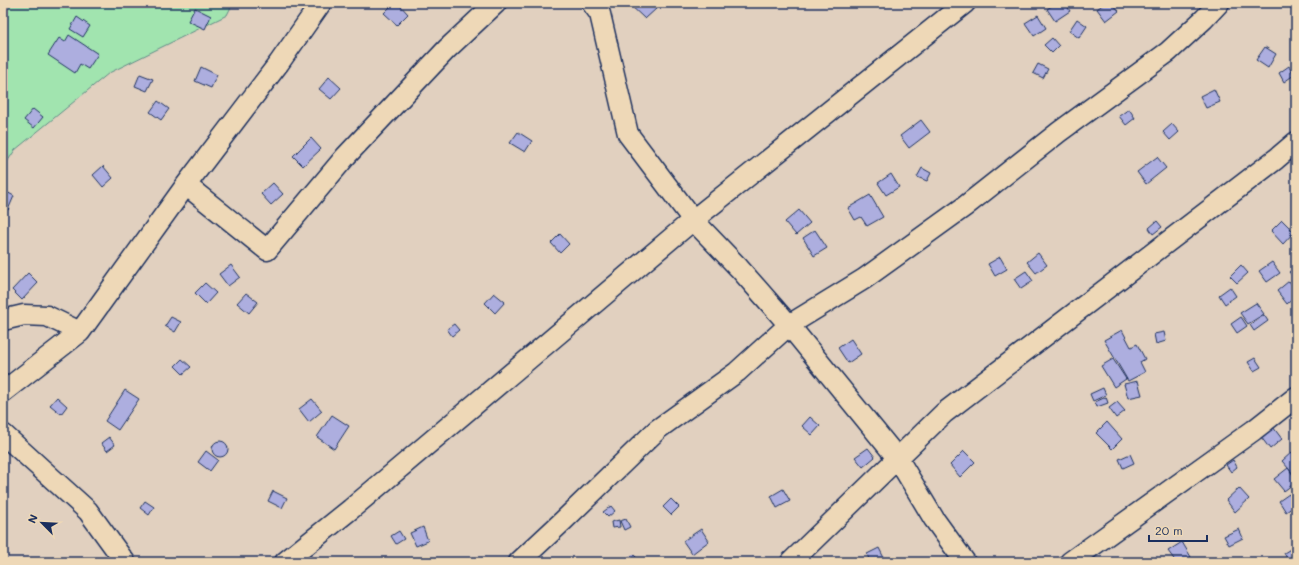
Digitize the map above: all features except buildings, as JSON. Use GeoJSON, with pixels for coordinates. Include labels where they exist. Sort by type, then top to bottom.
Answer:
{"type":"FeatureCollection","features":[{"type":"Feature","properties":{"kind":"street"},"geometry":{"type":"LineString","coordinates":[[3,392],[80,332],[186,185],[279,63],[321,3]]}},
{"type":"Feature","properties":{"kind":"street"},"geometry":{"type":"LineString","coordinates":[[186,185],[267,250],[346,156],[447,49],[496,3]]}},
{"type":"Feature","properties":{"kind":"street"},"geometry":{"type":"LineString","coordinates":[[592,3],[600,14],[628,134],[693,220],[739,268],[790,325],[898,459],[934,519],[965,562]]}},
{"type":"Feature","properties":{"kind":"street"},"geometry":{"type":"LineString","coordinates":[[285,562],[357,504],[693,220],[965,3]]}},
{"type":"Feature","properties":{"kind":"street"},"geometry":{"type":"LineString","coordinates":[[519,562],[564,521],[658,429],[737,372],[790,325],[864,279],[964,207],[1059,132],[1168,52],[1219,3]]}},
{"type":"Feature","properties":{"kind":"street"},"geometry":{"type":"LineString","coordinates":[[790,562],[944,413],[1270,164],[1296,142]]}},
{"type":"Feature","properties":{"kind":"street"},"geometry":{"type":"LineString","coordinates":[[3,320],[24,315],[47,316],[80,332]]}},
{"type":"Feature","properties":{"kind":"street"},"geometry":{"type":"LineString","coordinates":[[1070,562],[1254,430],[1296,397]]}},
{"type":"Feature","properties":{"kind":"street"},"geometry":{"type":"LineString","coordinates":[[3,434],[88,511],[125,562]]}},
{"type":"Feature","properties":{"kind":"green space"},"geometry":{"type":"Polygon","coordinates":[[[3,3],[233,3],[227,15],[109,73],[15,150],[3,168],[3,3]]]}}]}
